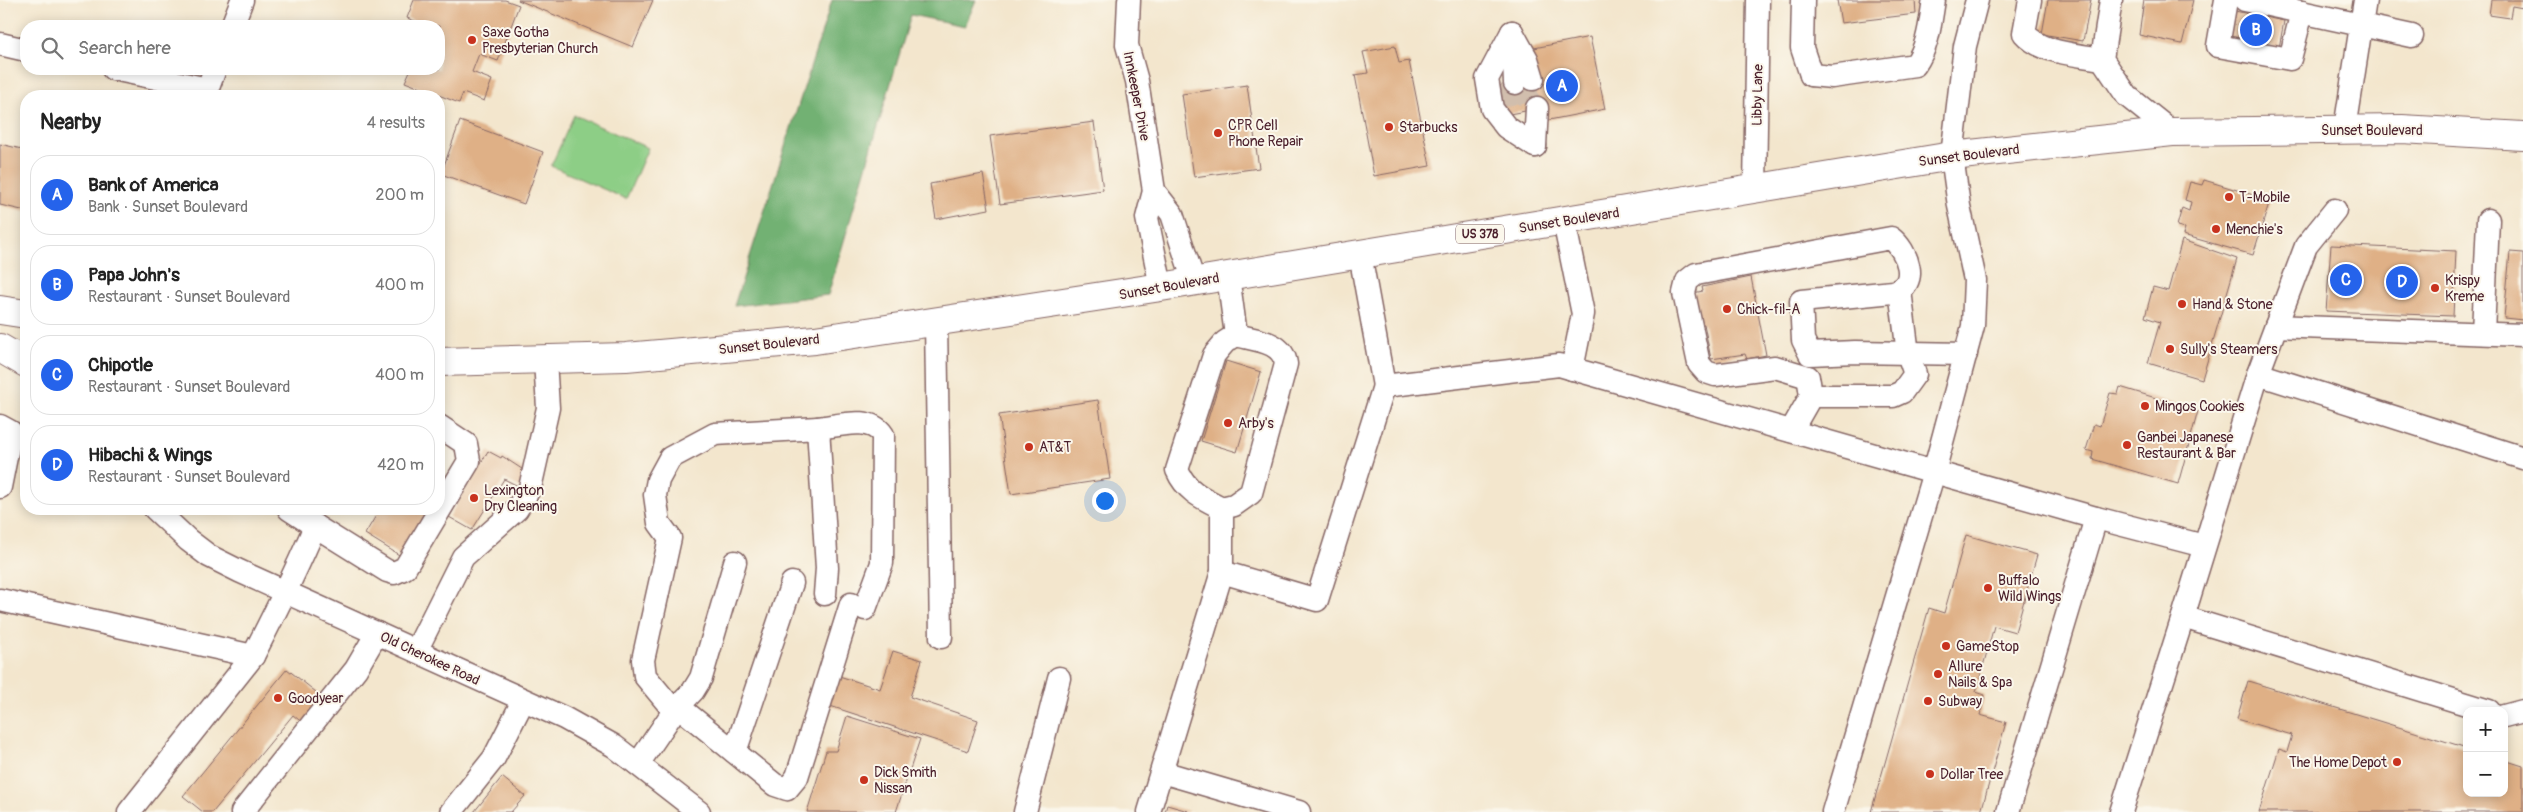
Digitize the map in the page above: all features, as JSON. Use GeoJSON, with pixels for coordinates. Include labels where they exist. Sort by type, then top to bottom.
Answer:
{"type":"FeatureCollection","features":[{"type":"Feature","properties":{"kind":"main road","name":"Sunset Boulevard"},"geometry":{"type":"LineString","coordinates":[[445,362],[626,357],[815,340],[1161,288],[1952,156],[2172,132],[2402,129],[2523,136]]}},
{"type":"Feature","properties":{"kind":"main road"},"geometry":{"type":"LineString","coordinates":[[0,310],[20,313]]}},
{"type":"Feature","properties":{"kind":"main road"},"geometry":{"type":"LineString","coordinates":[[0,336],[20,340]]}},
{"type":"Feature","properties":{"kind":"main road"},"geometry":{"type":"LineString","coordinates":[[0,348],[20,360]]}},
{"type":"Feature","properties":{"kind":"street"},"geometry":{"type":"LineString","coordinates":[[234,20],[242,0]]}},
{"type":"Feature","properties":{"kind":"street","name":"Innkeeper Drive"},"geometry":{"type":"LineString","coordinates":[[1130,0],[1127,45],[1137,81],[1154,191],[1147,218],[1161,288]]}},
{"type":"Feature","properties":{"kind":"street","name":"Libby Lane"},"geometry":{"type":"LineString","coordinates":[[1756,189],[1758,0]]}},
{"type":"Feature","properties":{"kind":"street"},"geometry":{"type":"LineString","coordinates":[[1803,0],[1802,48],[1812,75]]}},
{"type":"Feature","properties":{"kind":"street"},"geometry":{"type":"LineString","coordinates":[[1812,75],[1816,15],[1814,0]]}},
{"type":"Feature","properties":{"kind":"street"},"geometry":{"type":"LineString","coordinates":[[1812,75],[1832,77],[1915,65],[1924,52],[1927,43],[1934,0]]}},
{"type":"Feature","properties":{"kind":"street"},"geometry":{"type":"LineString","coordinates":[[1833,812],[1934,472],[1973,326],[1975,280],[1959,206],[1952,156],[1965,46],[1977,0]]}},
{"type":"Feature","properties":{"kind":"street"},"geometry":{"type":"LineString","coordinates":[[2030,0],[2024,33],[2031,41],[2041,47],[2102,59]]}},
{"type":"Feature","properties":{"kind":"street"},"geometry":{"type":"LineString","coordinates":[[2111,0],[2102,59],[2127,96],[2172,132]]}},
{"type":"Feature","properties":{"kind":"street"},"geometry":{"type":"LineString","coordinates":[[2226,0],[2218,46],[2290,59],[2302,12]]}},
{"type":"Feature","properties":{"kind":"street"},"geometry":{"type":"LineString","coordinates":[[2245,0],[2412,36]]}},
{"type":"Feature","properties":{"kind":"street"},"geometry":{"type":"LineString","coordinates":[[2345,130],[2365,0]]}},
{"type":"Feature","properties":{"kind":"street"},"geometry":{"type":"LineString","coordinates":[[1518,82],[1512,32],[1487,79],[1492,109],[1506,127],[1535,146],[1525,111]]}},
{"type":"Feature","properties":{"kind":"street"},"geometry":{"type":"LineString","coordinates":[[0,44],[20,49]]}},
{"type":"Feature","properties":{"kind":"street"},"geometry":{"type":"LineString","coordinates":[[149,75],[209,85]]}},
{"type":"Feature","properties":{"kind":"street","name":"Innkeeper Drive"},"geometry":{"type":"LineString","coordinates":[[1154,191],[1172,214],[1194,282]]}},
{"type":"Feature","properties":{"kind":"street"},"geometry":{"type":"LineString","coordinates":[[2122,812],[2258,374],[2306,246],[2335,210]]}},
{"type":"Feature","properties":{"kind":"street"},"geometry":{"type":"LineString","coordinates":[[1564,220],[1583,314],[1572,369]]}},
{"type":"Feature","properties":{"kind":"street"},"geometry":{"type":"LineString","coordinates":[[2482,333],[2488,220]]}},
{"type":"Feature","properties":{"kind":"street"},"geometry":{"type":"LineString","coordinates":[[1891,238],[1900,245],[1905,281],[1908,354],[1915,374],[1902,392],[1893,396],[1809,387],[1775,367],[1715,375],[1706,372],[1699,364],[1684,293],[1687,280],[1696,274],[1891,238]]}},
{"type":"Feature","properties":{"kind":"street"},"geometry":{"type":"LineString","coordinates":[[1222,572],[1316,600],[1384,386],[1360,254]]}},
{"type":"Feature","properties":{"kind":"street"},"geometry":{"type":"LineString","coordinates":[[1228,276],[1236,335]]}},
{"type":"Feature","properties":{"kind":"street"},"geometry":{"type":"LineString","coordinates":[[1791,431],[1809,387],[1810,354],[1803,340],[1801,300],[1905,281]]}},
{"type":"Feature","properties":{"kind":"street"},"geometry":{"type":"LineString","coordinates":[[936,322],[941,637]]}},
{"type":"Feature","properties":{"kind":"street"},"geometry":{"type":"LineString","coordinates":[[2276,326],[2523,335]]}},
{"type":"Feature","properties":{"kind":"street"},"geometry":{"type":"LineString","coordinates":[[1236,335],[1276,346],[1284,355],[1286,364],[1250,492],[1234,504],[1222,508],[1192,492],[1182,483],[1176,470],[1214,355],[1225,342],[1236,335]]}},
{"type":"Feature","properties":{"kind":"street"},"geometry":{"type":"LineString","coordinates":[[1810,354],[1855,352],[1966,354]]}},
{"type":"Feature","properties":{"kind":"street"},"geometry":{"type":"LineString","coordinates":[[416,652],[463,557],[517,508],[530,488],[548,408],[545,360]]}},
{"type":"Feature","properties":{"kind":"street"},"geometry":{"type":"LineString","coordinates":[[1384,386],[1559,365],[2096,518],[2204,546]]}},
{"type":"Feature","properties":{"kind":"street"},"geometry":{"type":"LineString","coordinates":[[2258,374],[2523,458]]}},
{"type":"Feature","properties":{"kind":"street"},"geometry":{"type":"LineString","coordinates":[[864,423],[872,424],[883,436],[882,562],[858,606],[797,777],[787,789],[775,785],[684,711],[674,711],[645,676],[643,660],[670,538],[659,523],[656,509],[656,494],[663,469],[670,458],[716,434],[818,428],[864,423]]}},
{"type":"Feature","properties":{"kind":"street"},"geometry":{"type":"LineString","coordinates":[[0,426],[11,432],[0,487]]}},
{"type":"Feature","properties":{"kind":"street"},"geometry":{"type":"LineString","coordinates":[[818,428],[827,568],[825,594]]}},
{"type":"Feature","properties":{"kind":"street"},"geometry":{"type":"LineString","coordinates":[[445,430],[466,444],[469,461],[445,501]]}},
{"type":"Feature","properties":{"kind":"street"},"geometry":{"type":"LineString","coordinates":[[1149,812],[1222,572],[1222,508]]}},
{"type":"Feature","properties":{"kind":"street","name":"Old Cherokee Road"},"geometry":{"type":"LineString","coordinates":[[162,515],[188,540],[209,556],[284,592],[564,718],[614,746],[699,812]]}},
{"type":"Feature","properties":{"kind":"street"},"geometry":{"type":"LineString","coordinates":[[298,515],[387,571],[394,572],[405,568],[437,515]]}},
{"type":"Feature","properties":{"kind":"street"},"geometry":{"type":"LineString","coordinates":[[2008,812],[2096,518]]}},
{"type":"Feature","properties":{"kind":"street"},"geometry":{"type":"LineString","coordinates":[[129,812],[252,656],[315,526]]}},
{"type":"Feature","properties":{"kind":"street"},"geometry":{"type":"LineString","coordinates":[[638,764],[674,711],[693,691],[701,678],[735,562]]}},
{"type":"Feature","properties":{"kind":"street"},"geometry":{"type":"LineString","coordinates":[[735,752],[792,582]]}},
{"type":"Feature","properties":{"kind":"street"},"geometry":{"type":"LineString","coordinates":[[0,600],[252,656]]}},
{"type":"Feature","properties":{"kind":"street"},"geometry":{"type":"LineString","coordinates":[[2183,617],[2476,707]]}},
{"type":"Feature","properties":{"kind":"street"},"geometry":{"type":"LineString","coordinates":[[242,812],[356,668],[377,633]]}},
{"type":"Feature","properties":{"kind":"street"},"geometry":{"type":"LineString","coordinates":[[1025,812],[1059,678]]}},
{"type":"Feature","properties":{"kind":"street"},"geometry":{"type":"LineString","coordinates":[[451,812],[494,758],[523,701]]}},
{"type":"Feature","properties":{"kind":"street"},"geometry":{"type":"LineString","coordinates":[[2508,715],[2523,711]]}},
{"type":"Feature","properties":{"kind":"street"},"geometry":{"type":"LineString","coordinates":[[1162,772],[1299,812]]}},
{"type":"Feature","properties":{"kind":"green space"},"geometry":{"type":"Polygon","coordinates":[[[832,0],[976,0],[965,26],[911,15],[828,295],[734,306],[832,0]]]}},
{"type":"Feature","properties":{"kind":"green space"},"geometry":{"type":"Polygon","coordinates":[[[574,115],[648,148],[626,199],[551,166],[574,115]]]}},
{"type":"Feature","properties":{"kind":"building","name":"Saxe Gotha Presbyterian Church"},"geometry":{"type":"Polygon","coordinates":[[[414,0],[505,0],[519,5],[498,61],[479,54],[472,72],[492,80],[484,101],[463,93],[459,103],[445,98],[445,90],[426,90],[405,82],[408,75],[445,75],[445,20],[412,20],[407,18],[414,0]]]}},
{"type":"Feature","properties":{"kind":"building"},"geometry":{"type":"Polygon","coordinates":[[[518,0],[653,0],[633,47],[518,0]]]}},
{"type":"Feature","properties":{"kind":"building"},"geometry":{"type":"Polygon","coordinates":[[[1837,0],[1915,0],[1916,14],[1841,23],[1837,0]]]}},
{"type":"Feature","properties":{"kind":"building"},"geometry":{"type":"Polygon","coordinates":[[[2048,0],[2091,0],[2083,41],[2042,34],[2048,0]]]}},
{"type":"Feature","properties":{"kind":"building"},"geometry":{"type":"Polygon","coordinates":[[[2144,0],[2193,0],[2182,44],[2139,35],[2144,0]]]}},
{"type":"Feature","properties":{"kind":"building"},"geometry":{"type":"Polygon","coordinates":[[[2491,0],[2523,0],[2523,8],[2512,6],[2510,18],[2489,15],[2491,0]]]}},
{"type":"Feature","properties":{"kind":"building"},"geometry":{"type":"Polygon","coordinates":[[[2230,10],[2284,21],[2279,48],[2225,38],[2230,10]]]}},
{"type":"Feature","properties":{"kind":"building"},"geometry":{"type":"Polygon","coordinates":[[[1590,37],[1605,109],[1544,121],[1541,108],[1499,116],[1493,87],[1535,79],[1529,49],[1590,37]]]}},
{"type":"Feature","properties":{"kind":"building"},"geometry":{"type":"Polygon","coordinates":[[[1395,46],[1399,63],[1409,61],[1430,166],[1374,176],[1355,75],[1368,73],[1363,52],[1395,46]]]}},
{"type":"Feature","properties":{"kind":"building"},"geometry":{"type":"Polygon","coordinates":[[[1247,85],[1259,168],[1194,177],[1182,94],[1247,85]]]}},
{"type":"Feature","properties":{"kind":"building"},"geometry":{"type":"Polygon","coordinates":[[[460,121],[543,152],[524,204],[445,175],[445,163],[460,121]]]}},
{"type":"Feature","properties":{"kind":"building"},"geometry":{"type":"Polygon","coordinates":[[[1094,122],[1103,190],[1000,204],[990,136],[1094,122]]]}},
{"type":"Feature","properties":{"kind":"building"},"geometry":{"type":"Polygon","coordinates":[[[0,144],[20,149],[20,210],[0,205],[0,144]]]}},
{"type":"Feature","properties":{"kind":"building"},"geometry":{"type":"Polygon","coordinates":[[[983,174],[989,209],[936,219],[930,184],[983,174]]]}},
{"type":"Feature","properties":{"kind":"building"},"geometry":{"type":"Polygon","coordinates":[[[2204,180],[2270,200],[2253,255],[2183,235],[2185,228],[2177,226],[2182,208],[2189,211],[2191,202],[2185,200],[2190,182],[2202,185],[2204,180]]]}},
{"type":"Feature","properties":{"kind":"building"},"geometry":{"type":"Polygon","coordinates":[[[2182,240],[2237,259],[2202,379],[2148,363],[2160,322],[2145,317],[2153,287],[2168,291],[2182,240]]]}},
{"type":"Feature","properties":{"kind":"building"},"geometry":{"type":"Polygon","coordinates":[[[2331,245],[2456,251],[2453,316],[2326,311],[2331,245]]]}},
{"type":"Feature","properties":{"kind":"building"},"geometry":{"type":"Polygon","coordinates":[[[2510,252],[2523,253],[2523,320],[2504,318],[2510,252]]]}},
{"type":"Feature","properties":{"kind":"building","name":"Chick-fil-A"},"geometry":{"type":"Polygon","coordinates":[[[1751,277],[1766,355],[1747,359],[1745,354],[1711,359],[1704,324],[1699,324],[1693,293],[1703,291],[1702,287],[1751,277]]]}},
{"type":"Feature","properties":{"kind":"building"},"geometry":{"type":"Polygon","coordinates":[[[1226,361],[1261,372],[1237,452],[1201,441],[1226,361]]]}},
{"type":"Feature","properties":{"kind":"building"},"geometry":{"type":"Polygon","coordinates":[[[2120,387],[2198,411],[2178,484],[2092,459],[2093,452],[2086,450],[2094,424],[2100,426],[2110,393],[2118,394],[2120,387]]]}},
{"type":"Feature","properties":{"kind":"building"},"geometry":{"type":"Polygon","coordinates":[[[1098,400],[1110,479],[1011,494],[999,415],[1098,400]]]}},
{"type":"Feature","properties":{"kind":"building"},"geometry":{"type":"Polygon","coordinates":[[[488,451],[501,458],[502,456],[528,473],[520,487],[504,479],[472,530],[449,517],[488,451]]]}},
{"type":"Feature","properties":{"kind":"building"},"geometry":{"type":"Polygon","coordinates":[[[376,515],[430,515],[404,558],[365,534],[376,515]]]}},
{"type":"Feature","properties":{"kind":"building"},"geometry":{"type":"Polygon","coordinates":[[[1966,535],[2037,555],[2015,632],[1994,626],[1976,692],[1985,695],[1980,715],[2006,722],[1981,812],[1871,812],[1929,608],[1944,613],[1966,535]]]}},
{"type":"Feature","properties":{"kind":"building"},"geometry":{"type":"Polygon","coordinates":[[[893,651],[922,660],[910,697],[978,720],[968,751],[827,705],[836,675],[880,689],[893,651]]]}},
{"type":"Feature","properties":{"kind":"building"},"geometry":{"type":"Polygon","coordinates":[[[287,669],[326,700],[305,725],[293,715],[213,812],[203,812],[183,796],[287,669]]]}},
{"type":"Feature","properties":{"kind":"building","name":"The Home Depot"},"geometry":{"type":"Polygon","coordinates":[[[2248,681],[2463,747],[2463,797],[2508,797],[2508,761],[2523,766],[2523,812],[2259,812],[2279,749],[2287,752],[2292,735],[2237,719],[2248,681]]]}},
{"type":"Feature","properties":{"kind":"building"},"geometry":{"type":"Polygon","coordinates":[[[847,716],[920,739],[896,812],[807,812],[826,751],[836,751],[847,716]]]}},
{"type":"Feature","properties":{"kind":"building"},"geometry":{"type":"Polygon","coordinates":[[[502,777],[525,796],[511,812],[474,812],[502,777]]]}},
{"type":"Feature","properties":{"kind":"building"},"geometry":{"type":"Polygon","coordinates":[[[1167,805],[1188,811],[1188,812],[1165,812],[1167,805]]]}},
{"type":"Feature","properties":{"kind":"tunnel"},"geometry":{"type":"LineString","coordinates":[[1524,81],[1531,110]]}},
{"type":"Feature","properties":{"kind":"tunnel"},"geometry":{"type":"LineString","coordinates":[[1502,85],[1510,114]]}},
{"type":"Feature","properties":{"kind":"place","name":"Papa John's"},"geometry":{"type":"Point","coordinates":[2256,30]}},
{"type":"Feature","properties":{"kind":"place","name":"Saxe Gotha Presbyterian Church"},"geometry":{"type":"Point","coordinates":[472,40]}},
{"type":"Feature","properties":{"kind":"place","name":"Bank of America"},"geometry":{"type":"Point","coordinates":[1562,86]}},
{"type":"Feature","properties":{"kind":"place","name":"Starbucks"},"geometry":{"type":"Point","coordinates":[1389,127]}},
{"type":"Feature","properties":{"kind":"place","name":"CPR Cell Phone Repair"},"geometry":{"type":"Point","coordinates":[1218,133]}},
{"type":"Feature","properties":{"kind":"place","name":"T-Mobile"},"geometry":{"type":"Point","coordinates":[2229,197]}},
{"type":"Feature","properties":{"kind":"place","name":"Menchie's"},"geometry":{"type":"Point","coordinates":[2216,229]}},
{"type":"Feature","properties":{"kind":"place","name":"Chipotle"},"geometry":{"type":"Point","coordinates":[2346,280]}},
{"type":"Feature","properties":{"kind":"place","name":"Hibachi & Wings"},"geometry":{"type":"Point","coordinates":[2402,282]}},
{"type":"Feature","properties":{"kind":"place","name":"Krispy Kreme"},"geometry":{"type":"Point","coordinates":[2435,288]}},
{"type":"Feature","properties":{"kind":"place","name":"Hand & Stone"},"geometry":{"type":"Point","coordinates":[2182,304]}},
{"type":"Feature","properties":{"kind":"place","name":"Chick-fil-A"},"geometry":{"type":"Point","coordinates":[1727,309]}},
{"type":"Feature","properties":{"kind":"place","name":"Sully's Steamers"},"geometry":{"type":"Point","coordinates":[2170,349]}},
{"type":"Feature","properties":{"kind":"place","name":"Mingos Cookies"},"geometry":{"type":"Point","coordinates":[2145,406]}},
{"type":"Feature","properties":{"kind":"place","name":"Arby's"},"geometry":{"type":"Point","coordinates":[1228,423]}},
{"type":"Feature","properties":{"kind":"place","name":"Ganbei Japanese Restaurant & Bar"},"geometry":{"type":"Point","coordinates":[2127,445]}},
{"type":"Feature","properties":{"kind":"place","name":"AT&T"},"geometry":{"type":"Point","coordinates":[1029,447]}},
{"type":"Feature","properties":{"kind":"place","name":"Lexington Dry Cleaning"},"geometry":{"type":"Point","coordinates":[474,498]}},
{"type":"Feature","properties":{"kind":"place","name":"Buffalo Wild Wings"},"geometry":{"type":"Point","coordinates":[1988,588]}},
{"type":"Feature","properties":{"kind":"place","name":"GameStop"},"geometry":{"type":"Point","coordinates":[1946,646]}},
{"type":"Feature","properties":{"kind":"place","name":"Allure Nails & Spa"},"geometry":{"type":"Point","coordinates":[1938,674]}},
{"type":"Feature","properties":{"kind":"place","name":"Goodyear"},"geometry":{"type":"Point","coordinates":[278,698]}},
{"type":"Feature","properties":{"kind":"place","name":"Subway"},"geometry":{"type":"Point","coordinates":[1928,701]}},
{"type":"Feature","properties":{"kind":"place","name":"The Home Depot"},"geometry":{"type":"Point","coordinates":[2397,762]}},
{"type":"Feature","properties":{"kind":"place","name":"Dollar Tree"},"geometry":{"type":"Point","coordinates":[1930,774]}},
{"type":"Feature","properties":{"kind":"place","name":"Dick Smith Nissan"},"geometry":{"type":"Point","coordinates":[864,780]}}]}
